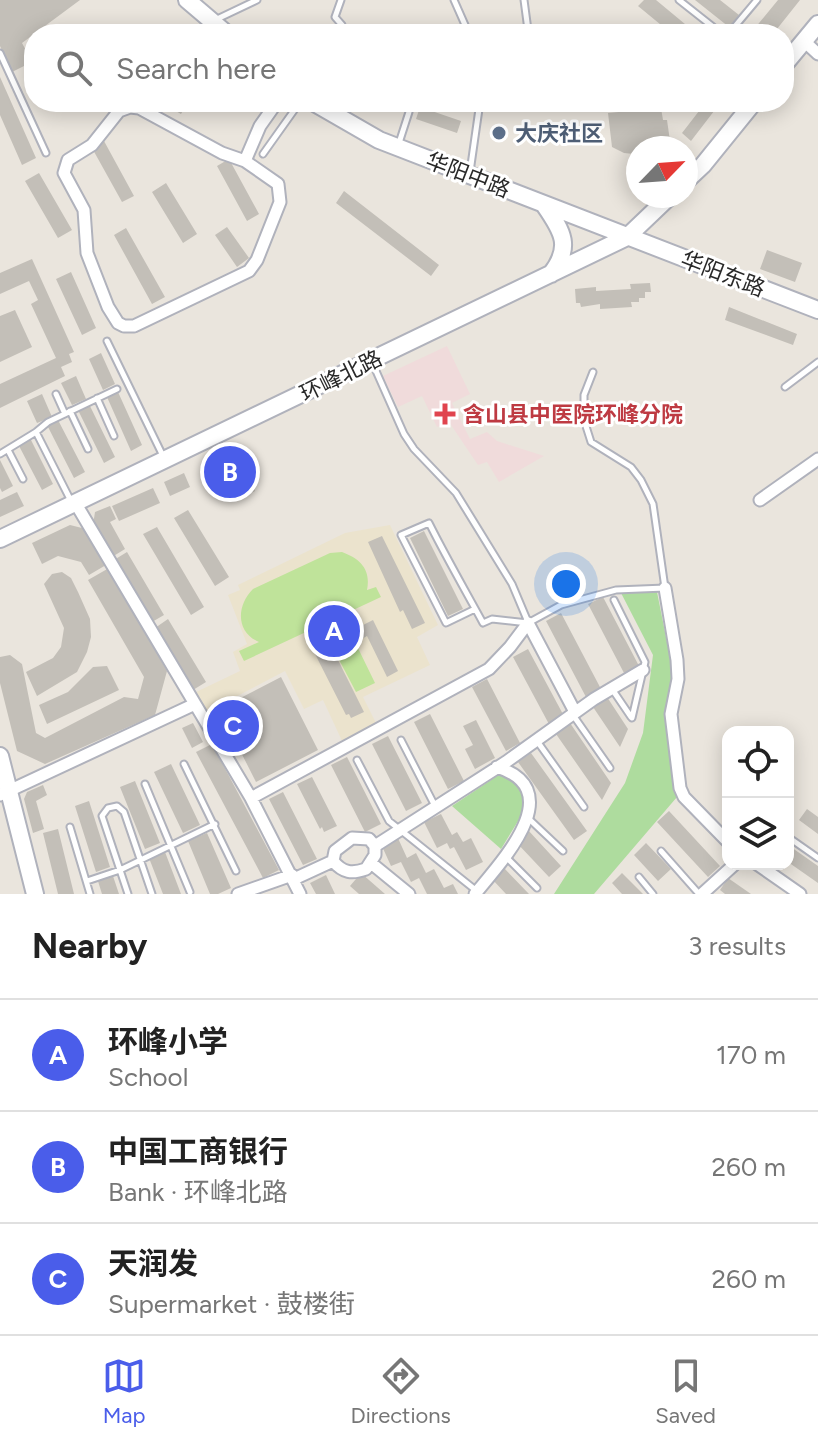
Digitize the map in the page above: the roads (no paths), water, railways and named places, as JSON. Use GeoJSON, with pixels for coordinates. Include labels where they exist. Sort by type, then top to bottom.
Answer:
{"type":"FeatureCollection","features":[{"type":"Feature","properties":{"kind":"main road"},"geometry":{"type":"LineString","coordinates":[[187,0],[214,24]]}},
{"type":"Feature","properties":{"kind":"main road"},"geometry":{"type":"LineString","coordinates":[[794,53],[818,24]]}},
{"type":"Feature","properties":{"kind":"main road","name":"华阳中路"},"geometry":{"type":"LineString","coordinates":[[330,112],[379,140],[627,237]]}},
{"type":"Feature","properties":{"kind":"main road"},"geometry":{"type":"LineString","coordinates":[[698,170],[743,112]]}},
{"type":"Feature","properties":{"kind":"main road"},"geometry":{"type":"LineString","coordinates":[[544,205],[556,222],[564,244],[561,262],[551,274]]}},
{"type":"Feature","properties":{"kind":"main road","name":"环峰北路"},"geometry":{"type":"LineString","coordinates":[[0,539],[627,237],[657,208]]}},
{"type":"Feature","properties":{"kind":"main road","name":"华阳东路"},"geometry":{"type":"LineString","coordinates":[[627,237],[818,310]]}},
{"type":"Feature","properties":{"kind":"main road"},"geometry":{"type":"LineString","coordinates":[[0,756],[4,793],[31,892]]}},
{"type":"Feature","properties":{"kind":"street"},"geometry":{"type":"LineString","coordinates":[[804,41],[818,54]]}},
{"type":"Feature","properties":{"kind":"street"},"geometry":{"type":"LineString","coordinates":[[118,112],[92,145],[68,160],[64,173],[84,210],[91,268],[118,323],[134,326],[249,271],[257,260],[281,194],[278,184],[245,161],[222,153],[146,112]]}},
{"type":"Feature","properties":{"kind":"street"},"geometry":{"type":"LineString","coordinates":[[245,161],[260,126],[270,112]]}},
{"type":"Feature","properties":{"kind":"street"},"geometry":{"type":"LineString","coordinates":[[760,500],[818,459]]}},
{"type":"Feature","properties":{"kind":"street"},"geometry":{"type":"LineString","coordinates":[[75,504],[251,798],[300,894]]}},
{"type":"Feature","properties":{"kind":"street"},"geometry":{"type":"LineString","coordinates":[[665,588],[677,660],[678,679],[671,714],[680,788],[684,797],[722,836]]}},
{"type":"Feature","properties":{"kind":"street"},"geometry":{"type":"LineString","coordinates":[[251,798],[489,669],[528,623],[574,713]]}},
{"type":"Feature","properties":{"kind":"street"},"geometry":{"type":"LineString","coordinates":[[333,861],[347,872],[357,872],[371,863],[375,846],[611,688],[643,670]]}},
{"type":"Feature","properties":{"kind":"street"},"geometry":{"type":"LineString","coordinates":[[4,793],[195,704]]}},
{"type":"Feature","properties":{"kind":"street"},"geometry":{"type":"LineString","coordinates":[[477,893],[528,818],[531,805],[527,786],[513,772],[497,767]]}},
{"type":"Feature","properties":{"kind":"street"},"geometry":{"type":"LineString","coordinates":[[333,861],[335,851],[352,838],[369,839],[375,846]]}},
{"type":"Feature","properties":{"kind":"street"},"geometry":{"type":"LineString","coordinates":[[238,894],[333,861]]}},
{"type":"Feature","properties":{"kind":"street"},"geometry":{"type":"LineString","coordinates":[[371,863],[409,894]]}},
{"type":"Feature","properties":{"kind":"street"},"geometry":{"type":"LineString","coordinates":[[700,894],[728,870]]}},
{"type":"Feature","properties":{"kind":"street"},"geometry":{"type":"LineString","coordinates":[[766,870],[800,894]]}},
{"type":"Feature","properties":{"kind":"lane"},"geometry":{"type":"LineString","coordinates":[[212,22],[257,0]]}},
{"type":"Feature","properties":{"kind":"lane"},"geometry":{"type":"LineString","coordinates":[[341,0],[335,17],[341,24]]}},
{"type":"Feature","properties":{"kind":"lane"},"geometry":{"type":"LineString","coordinates":[[454,0],[465,24]]}},
{"type":"Feature","properties":{"kind":"lane"},"geometry":{"type":"LineString","coordinates":[[524,0],[527,24]]}},
{"type":"Feature","properties":{"kind":"lane"},"geometry":{"type":"LineString","coordinates":[[679,0],[709,24]]}},
{"type":"Feature","properties":{"kind":"lane"},"geometry":{"type":"LineString","coordinates":[[743,0],[752,7]]}},
{"type":"Feature","properties":{"kind":"lane"},"geometry":{"type":"LineString","coordinates":[[737,24],[757,0]]}},
{"type":"Feature","properties":{"kind":"lane"},"geometry":{"type":"LineString","coordinates":[[0,53],[24,106]]}},
{"type":"Feature","properties":{"kind":"lane"},"geometry":{"type":"LineString","coordinates":[[0,75],[8,71]]}},
{"type":"Feature","properties":{"kind":"lane"},"geometry":{"type":"LineString","coordinates":[[27,112],[46,153]]}},
{"type":"Feature","properties":{"kind":"lane"},"geometry":{"type":"LineString","coordinates":[[263,154],[293,112]]}},
{"type":"Feature","properties":{"kind":"lane"},"geometry":{"type":"LineString","coordinates":[[398,148],[409,112]]}},
{"type":"Feature","properties":{"kind":"lane"},"geometry":{"type":"LineString","coordinates":[[470,176],[479,112]]}},
{"type":"Feature","properties":{"kind":"lane"},"geometry":{"type":"LineString","coordinates":[[107,341],[165,461]]}},
{"type":"Feature","properties":{"kind":"lane"},"geometry":{"type":"LineString","coordinates":[[372,361],[404,434],[414,449],[456,493],[512,584],[528,623]]}},
{"type":"Feature","properties":{"kind":"lane"},"geometry":{"type":"LineString","coordinates":[[785,387],[818,362]]}},
{"type":"Feature","properties":{"kind":"lane"},"geometry":{"type":"LineString","coordinates":[[475,609],[446,623],[401,535],[429,523],[483,623],[492,619],[528,623],[561,605],[616,590],[665,588],[653,504],[641,480],[631,467],[591,442],[584,420],[584,395],[593,372]]}},
{"type":"Feature","properties":{"kind":"lane"},"geometry":{"type":"LineString","coordinates":[[0,454],[48,422],[117,389]]}},
{"type":"Feature","properties":{"kind":"lane"},"geometry":{"type":"LineString","coordinates":[[56,394],[88,449]]}},
{"type":"Feature","properties":{"kind":"lane"},"geometry":{"type":"LineString","coordinates":[[97,398],[114,436]]}},
{"type":"Feature","properties":{"kind":"lane"},"geometry":{"type":"LineString","coordinates":[[36,432],[75,504]]}},
{"type":"Feature","properties":{"kind":"lane"},"geometry":{"type":"LineString","coordinates":[[8,450],[23,479]]}},
{"type":"Feature","properties":{"kind":"lane"},"geometry":{"type":"LineString","coordinates":[[611,688],[632,718],[645,662],[614,600]]}},
{"type":"Feature","properties":{"kind":"lane"},"geometry":{"type":"LineString","coordinates":[[574,713],[610,768]]}},
{"type":"Feature","properties":{"kind":"lane"},"geometry":{"type":"LineString","coordinates":[[401,740],[435,807]]}},
{"type":"Feature","properties":{"kind":"lane"},"geometry":{"type":"LineString","coordinates":[[536,740],[584,807]]}},
{"type":"Feature","properties":{"kind":"lane"},"geometry":{"type":"LineString","coordinates":[[357,760],[389,821],[477,893]]}},
{"type":"Feature","properties":{"kind":"lane"},"geometry":{"type":"LineString","coordinates":[[184,764],[236,871]]}},
{"type":"Feature","properties":{"kind":"lane"},"geometry":{"type":"LineString","coordinates":[[145,784],[190,892]]}},
{"type":"Feature","properties":{"kind":"lane"},"geometry":{"type":"LineString","coordinates":[[128,894],[102,816],[108,808],[117,806],[121,808],[152,894]]}},
{"type":"Feature","properties":{"kind":"lane"},"geometry":{"type":"LineString","coordinates":[[528,818],[563,851]]}},
{"type":"Feature","properties":{"kind":"lane"},"geometry":{"type":"LineString","coordinates":[[87,881],[172,847],[215,824]]}},
{"type":"Feature","properties":{"kind":"lane"},"geometry":{"type":"LineString","coordinates":[[70,827],[90,894]]}},
{"type":"Feature","properties":{"kind":"lane"},"geometry":{"type":"LineString","coordinates":[[794,841],[818,858]]}},
{"type":"Feature","properties":{"kind":"lane"},"geometry":{"type":"LineString","coordinates":[[661,851],[700,894]]}},
{"type":"Feature","properties":{"kind":"lane"},"geometry":{"type":"LineString","coordinates":[[504,856],[537,888]]}},
{"type":"Feature","properties":{"kind":"lane"},"geometry":{"type":"LineString","coordinates":[[639,877],[653,894]]}},
{"type":"Feature","properties":{"kind":"place","name":"大庆社区"},"geometry":{"type":"Point","coordinates":[499,133]}},
{"type":"Feature","properties":{"kind":"place","name":"含山县中医院环峰分院"},"geometry":{"type":"Point","coordinates":[445,414]}},
{"type":"Feature","properties":{"kind":"place","name":"中国工商银行"},"geometry":{"type":"Point","coordinates":[230,472]}},
{"type":"Feature","properties":{"kind":"place","name":"环峰小学"},"geometry":{"type":"Point","coordinates":[334,631]}},
{"type":"Feature","properties":{"kind":"place","name":"天润发"},"geometry":{"type":"Point","coordinates":[233,726]}}]}
